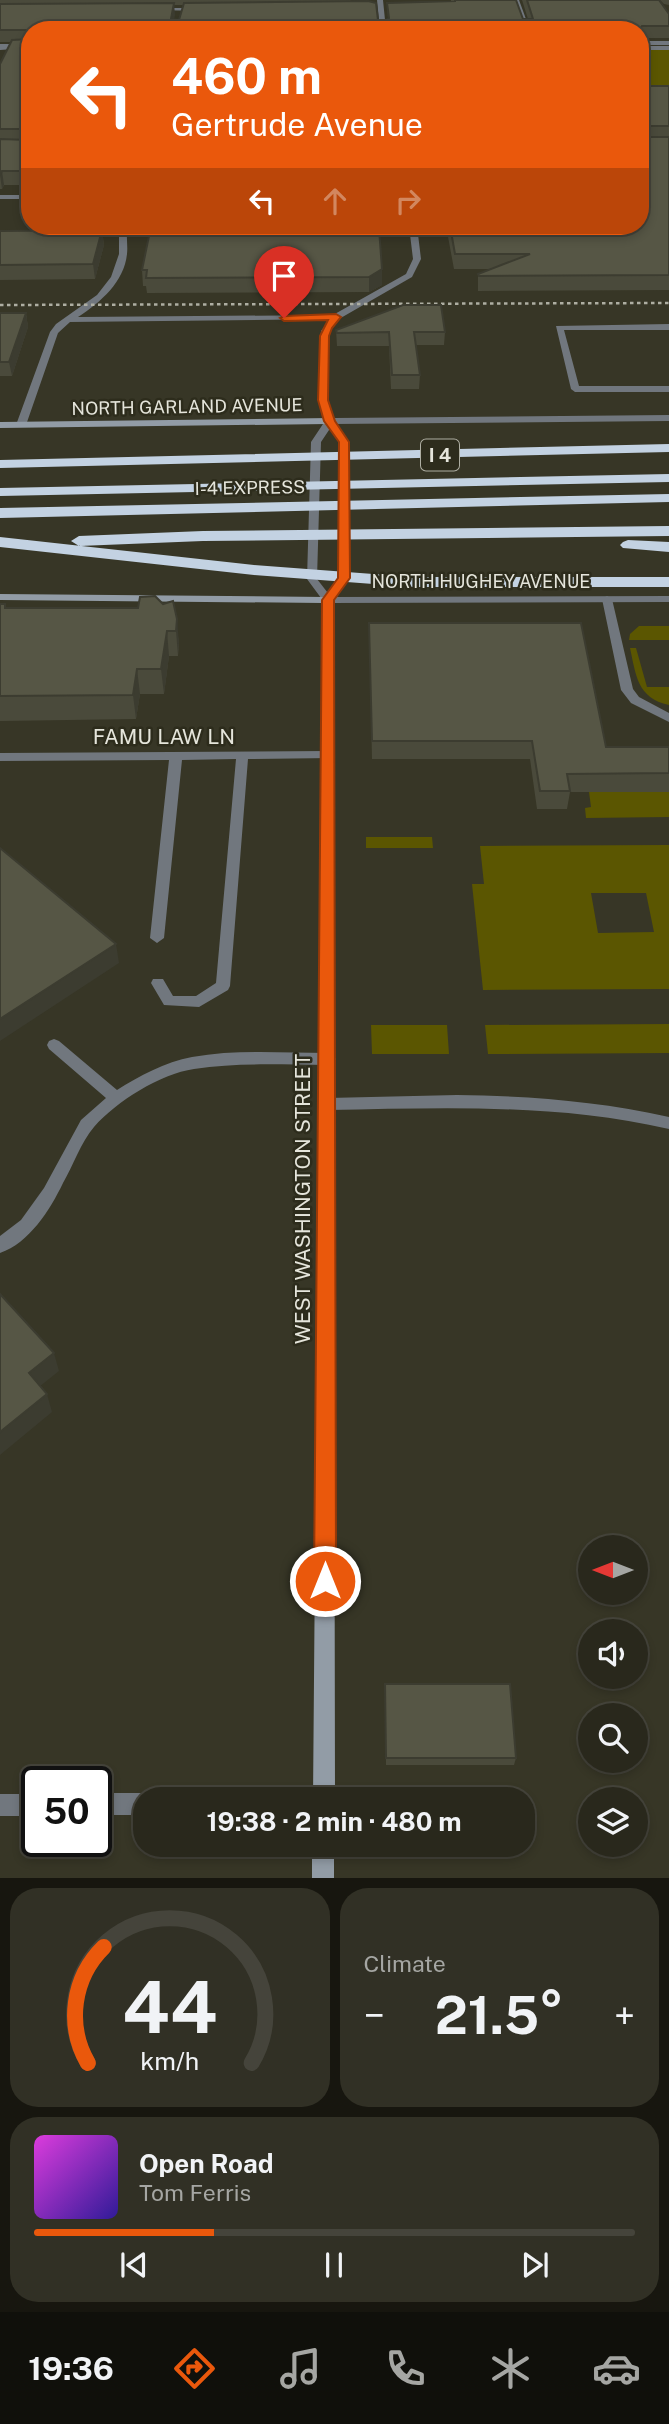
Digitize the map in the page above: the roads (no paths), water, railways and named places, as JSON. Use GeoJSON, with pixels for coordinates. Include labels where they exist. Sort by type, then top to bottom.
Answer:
{"type":"FeatureCollection","features":[{"type":"Feature","properties":{"kind":"highway","name":"I 4"},"geometry":{"type":"LineString","coordinates":[[0,464],[669,448]]}},
{"type":"Feature","properties":{"kind":"highway","name":"I-4 EXPRESS"},"geometry":{"type":"LineString","coordinates":[[0,492],[669,478]]}},
{"type":"Feature","properties":{"kind":"highway","name":"I-4 EXPRESS"},"geometry":{"type":"LineString","coordinates":[[0,513],[669,498]]}},
{"type":"Feature","properties":{"kind":"highway"},"geometry":{"type":"LineString","coordinates":[[540,531],[613,545],[669,547]]}},
{"type":"Feature","properties":{"kind":"highway"},"geometry":{"type":"LineString","coordinates":[[0,543],[203,536],[669,531]]}},
{"type":"Feature","properties":{"kind":"highway"},"geometry":{"type":"LineString","coordinates":[[0,543],[241,569],[412,582],[669,582]]}},
{"type":"Feature","properties":{"kind":"main road","name":"NORTH GARLAND AVENUE"},"geometry":{"type":"LineString","coordinates":[[0,425],[330,421]]}},
{"type":"Feature","properties":{"kind":"main road","name":"WEST WASHINGTON STREET"},"geometry":{"type":"LineString","coordinates":[[324,1787],[328,600],[344,578],[344,442],[330,421]]}},
{"type":"Feature","properties":{"kind":"main road","name":"NORTH HUGHEY AVENUE"},"geometry":{"type":"LineString","coordinates":[[0,597],[328,600]]}},
{"type":"Feature","properties":{"kind":"main road"},"geometry":{"type":"LineString","coordinates":[[323,1857],[323,1878]]}},
{"type":"Feature","properties":{"kind":"street"},"geometry":{"type":"LineString","coordinates":[[380,0],[382,21]]}},
{"type":"Feature","properties":{"kind":"street"},"geometry":{"type":"LineString","coordinates":[[516,0],[524,21]]}},
{"type":"Feature","properties":{"kind":"street"},"geometry":{"type":"LineString","coordinates":[[371,9],[381,9]]}},
{"type":"Feature","properties":{"kind":"street"},"geometry":{"type":"LineString","coordinates":[[143,10],[207,10]]}},
{"type":"Feature","properties":{"kind":"street"},"geometry":{"type":"LineString","coordinates":[[178,21],[181,10]]}},
{"type":"Feature","properties":{"kind":"street"},"geometry":{"type":"LineString","coordinates":[[649,45],[669,45]]}},
{"type":"Feature","properties":{"kind":"street"},"geometry":{"type":"LineString","coordinates":[[0,48],[21,48]]}},
{"type":"Feature","properties":{"kind":"street"},"geometry":{"type":"LineString","coordinates":[[0,197],[21,197]]}},
{"type":"Feature","properties":{"kind":"street"},"geometry":{"type":"LineString","coordinates":[[21,425],[52,336],[59,326],[105,292],[114,279],[123,254],[123,235]]}},
{"type":"Feature","properties":{"kind":"street"},"geometry":{"type":"LineString","coordinates":[[69,320],[336,317],[409,275],[417,259],[414,235]]}},
{"type":"Feature","properties":{"kind":"street","name":"WEST WASHINGTON STREET"},"geometry":{"type":"LineString","coordinates":[[328,600],[313,579],[316,442],[330,421],[323,400],[324,336],[327,327],[336,317]]}},
{"type":"Feature","properties":{"kind":"street"},"geometry":{"type":"LineString","coordinates":[[669,327],[559,328],[575,389],[669,389]]}},
{"type":"Feature","properties":{"kind":"street","name":"NORTH GARLAND AVENUE"},"geometry":{"type":"LineString","coordinates":[[330,421],[669,418]]}},
{"type":"Feature","properties":{"kind":"street"},"geometry":{"type":"LineString","coordinates":[[607,599],[627,690],[635,700],[669,719]]}},
{"type":"Feature","properties":{"kind":"street","name":"NORTH HUGHEY AVENUE"},"geometry":{"type":"LineString","coordinates":[[328,600],[669,599]]}},
{"type":"Feature","properties":{"kind":"street","name":"FAMU LAW LN"},"geometry":{"type":"LineString","coordinates":[[0,757],[328,755]]}},
{"type":"Feature","properties":{"kind":"street"},"geometry":{"type":"LineString","coordinates":[[158,983],[169,1001],[199,1002],[223,986],[242,756]]}},
{"type":"Feature","properties":{"kind":"street"},"geometry":{"type":"LineString","coordinates":[[157,938],[176,757]]}},
{"type":"Feature","properties":{"kind":"street"},"geometry":{"type":"LineString","coordinates":[[54,1045],[116,1098]]}},
{"type":"Feature","properties":{"kind":"street"},"geometry":{"type":"LineString","coordinates":[[0,1246],[27,1225],[50,1193],[88,1124],[116,1098],[147,1079],[191,1063],[241,1059],[328,1059]]}},
{"type":"Feature","properties":{"kind":"street"},"geometry":{"type":"LineString","coordinates":[[328,1104],[535,1103],[593,1107],[669,1123]]}},
{"type":"Feature","properties":{"kind":"street"},"geometry":{"type":"LineString","coordinates":[[112,1804],[133,1804]]}},
{"type":"Feature","properties":{"kind":"street"},"geometry":{"type":"LineString","coordinates":[[0,1805],[21,1805]]}},
{"type":"Feature","properties":{"kind":"railway"},"geometry":{"type":"LineString","coordinates":[[0,305],[669,303]]}}]}
